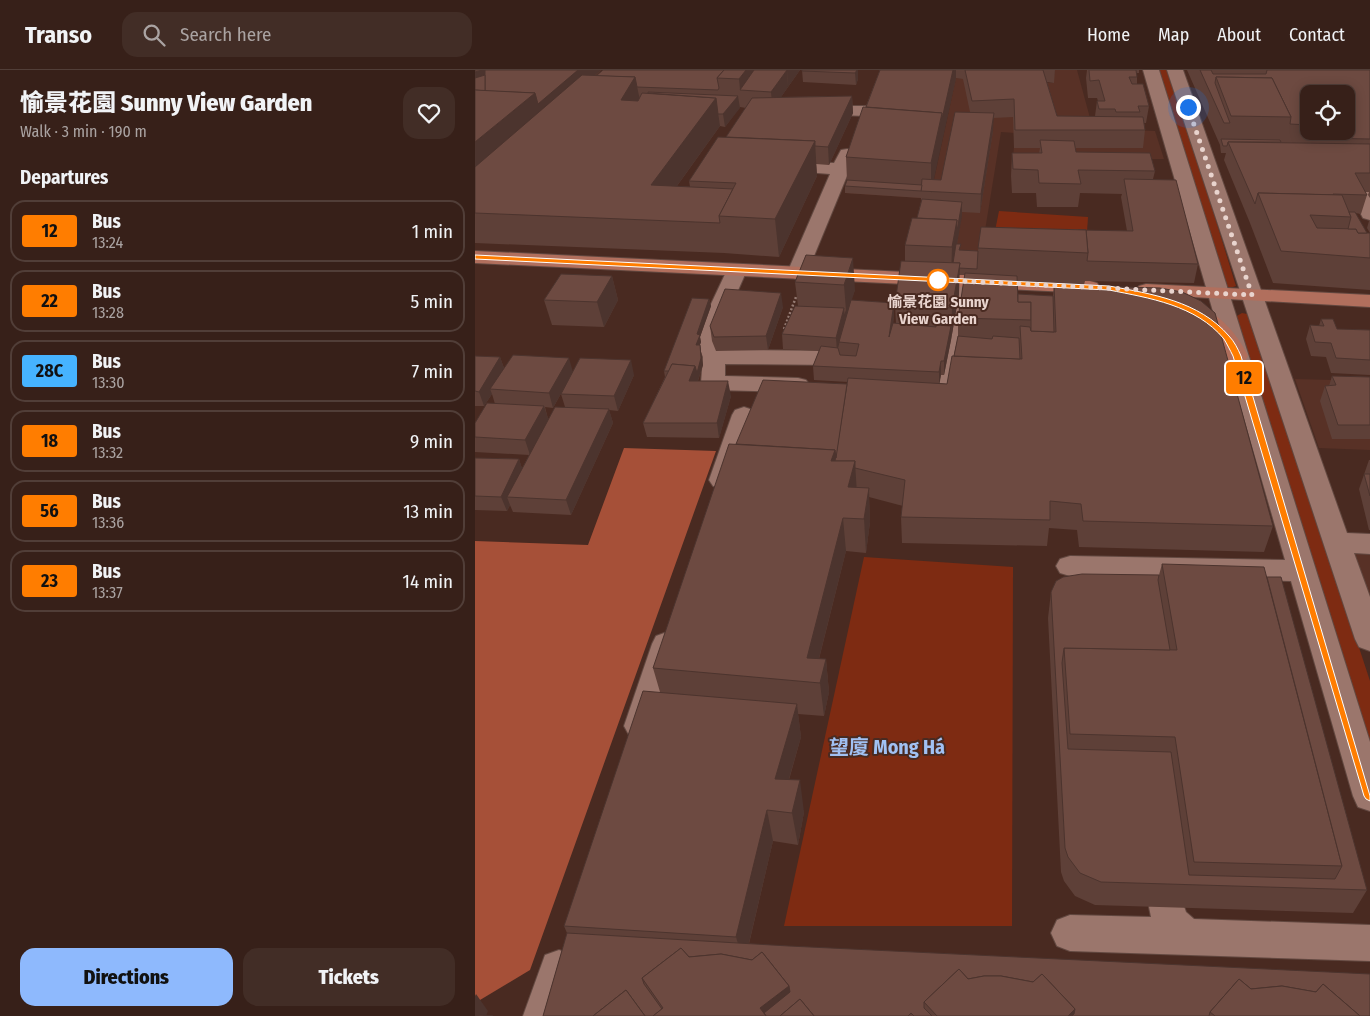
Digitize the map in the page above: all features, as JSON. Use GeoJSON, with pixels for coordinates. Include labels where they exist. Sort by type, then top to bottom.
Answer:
{"type":"FeatureCollection","features":[{"type":"Feature","properties":{"kind":"main road"},"geometry":{"type":"LineString","coordinates":[[475,258],[1370,301]]}},
{"type":"Feature","properties":{"kind":"main road"},"geometry":{"type":"LineString","coordinates":[[1121,289],[1168,300],[1201,316],[1227,337],[1237,356]]}},
{"type":"Feature","properties":{"kind":"street"},"geometry":{"type":"LineString","coordinates":[[1151,70],[1370,796]]}},
{"type":"Feature","properties":{"kind":"street"},"geometry":{"type":"LineString","coordinates":[[1175,70],[1215,164],[1252,295],[1370,639]]}},
{"type":"Feature","properties":{"kind":"street"},"geometry":{"type":"LineString","coordinates":[[796,112],[866,110]]}},
{"type":"Feature","properties":{"kind":"street"},"geometry":{"type":"LineString","coordinates":[[801,273],[852,142]]}},
{"type":"Feature","properties":{"kind":"street"},"geometry":{"type":"LineString","coordinates":[[761,164],[841,168]]}},
{"type":"Feature","properties":{"kind":"street"},"geometry":{"type":"LineString","coordinates":[[1365,222],[1359,194],[1370,194]]}},
{"type":"Feature","properties":{"kind":"street"},"geometry":{"type":"LineString","coordinates":[[737,270],[706,338],[714,357],[713,383],[821,386]]}},
{"type":"Feature","properties":{"kind":"street"},"geometry":{"type":"LineString","coordinates":[[897,389],[945,391],[965,282]]}},
{"type":"Feature","properties":{"kind":"street"},"geometry":{"type":"LineString","coordinates":[[714,357],[835,358]]}},
{"type":"Feature","properties":{"kind":"street"},"geometry":{"type":"LineString","coordinates":[[713,509],[744,415]]}},
{"type":"Feature","properties":{"kind":"street"},"geometry":{"type":"LineString","coordinates":[[1258,425],[1270,423],[1297,426]]}},
{"type":"Feature","properties":{"kind":"street"},"geometry":{"type":"LineString","coordinates":[[1337,542],[1370,544]]}},
{"type":"Feature","properties":{"kind":"street"},"geometry":{"type":"LineString","coordinates":[[1071,566],[1160,581],[1302,571]]}},
{"type":"Feature","properties":{"kind":"street"},"geometry":{"type":"LineString","coordinates":[[631,753],[675,622]]}},
{"type":"Feature","properties":{"kind":"street"},"geometry":{"type":"LineString","coordinates":[[1167,908],[1172,925],[1179,932],[1190,937]]}},
{"type":"Feature","properties":{"kind":"street"},"geometry":{"type":"LineString","coordinates":[[1070,933],[1370,943]]}},
{"type":"Feature","properties":{"kind":"street"},"geometry":{"type":"LineString","coordinates":[[543,1016],[568,941]]}},
{"type":"Feature","properties":{"kind":"path"},"geometry":{"type":"LineString","coordinates":[[774,357],[801,273]]}},
{"type":"Feature","properties":{"kind":"shaded area"},"geometry":{"type":"Polygon","coordinates":[[[1055,70],[1077,70],[1093,129],[1155,131],[1164,159],[1013,159],[1015,133],[1001,132],[977,280],[922,198],[845,193],[931,193],[956,78],[1053,83],[1055,70]]]}},
{"type":"Feature","properties":{"kind":"shaded area"},"geometry":{"type":"Polygon","coordinates":[[[1159,70],[1170,70],[1236,286],[1230,288],[1223,285],[1159,70]]]}},
{"type":"Feature","properties":{"kind":"shaded area"},"geometry":{"type":"Polygon","coordinates":[[[999,211],[1088,217],[1086,247],[993,241],[999,211]]]}},
{"type":"Feature","properties":{"kind":"shaded area"},"geometry":{"type":"Polygon","coordinates":[[[1242,313],[1247,314],[1251,318],[1370,681],[1370,754],[1235,317],[1242,313]]]}},
{"type":"Feature","properties":{"kind":"shaded area"},"geometry":{"type":"Polygon","coordinates":[[[1295,379],[1370,381],[1370,450],[1319,448],[1295,379]]]}},
{"type":"Feature","properties":{"kind":"shaded area"},"geometry":{"type":"Polygon","coordinates":[[[624,448],[716,451],[530,970],[475,1003],[475,541],[588,545],[624,448]]]}},
{"type":"Feature","properties":{"kind":"shaded area"},"geometry":{"type":"Polygon","coordinates":[[[1348,538],[1370,538],[1370,602],[1348,538]]]}},
{"type":"Feature","properties":{"kind":"shaded area"},"geometry":{"type":"Polygon","coordinates":[[[864,557],[1013,567],[1012,926],[784,926],[864,557]]]}},
{"type":"Feature","properties":{"kind":"building"},"geometry":{"type":"Polygon","coordinates":[[[485,70],[578,70],[538,104],[535,93],[485,91],[485,70]]]}},
{"type":"Feature","properties":{"kind":"building"},"geometry":{"type":"Polygon","coordinates":[[[603,70],[724,70],[717,78],[718,90],[637,87],[635,77],[596,76],[603,70]]]}},
{"type":"Feature","properties":{"kind":"building"},"geometry":{"type":"Polygon","coordinates":[[[724,70],[746,70],[739,79],[717,78],[724,70]]]}},
{"type":"Feature","properties":{"kind":"building"},"geometry":{"type":"Polygon","coordinates":[[[754,70],[787,70],[771,92],[740,90],[754,70]]]}},
{"type":"Feature","properties":{"kind":"building"},"geometry":{"type":"Polygon","coordinates":[[[802,70],[857,70],[855,73],[802,70]]]}},
{"type":"Feature","properties":{"kind":"building"},"geometry":{"type":"Polygon","coordinates":[[[880,70],[953,70],[942,119],[942,113],[866,107],[880,70]]]}},
{"type":"Feature","properties":{"kind":"building"},"geometry":{"type":"Polygon","coordinates":[[[965,70],[1043,70],[1057,116],[1143,117],[1145,130],[1015,130],[1014,99],[972,101],[965,70]]]}},
{"type":"Feature","properties":{"kind":"building"},"geometry":{"type":"Polygon","coordinates":[[[1089,70],[1136,70],[1137,77],[1129,77],[1132,84],[1143,84],[1149,106],[1138,106],[1140,112],[1116,112],[1115,109],[1099,109],[1097,101],[1105,101],[1099,80],[1090,81],[1089,70]]]}},
{"type":"Feature","properties":{"kind":"building"},"geometry":{"type":"Polygon","coordinates":[[[1200,70],[1211,70],[1213,74],[1266,74],[1267,70],[1370,70],[1370,139],[1355,139],[1355,85],[1300,85],[1300,125],[1290,124],[1291,117],[1272,78],[1216,77],[1215,83],[1230,123],[1224,123],[1200,70]]]}},
{"type":"Feature","properties":{"kind":"building"},"geometry":{"type":"Polygon","coordinates":[[[485,75],[485,91],[475,90],[475,78],[485,75]]]}},
{"type":"Feature","properties":{"kind":"building"},"geometry":{"type":"Polygon","coordinates":[[[582,75],[635,77],[621,100],[638,101],[642,93],[716,98],[651,185],[733,189],[719,216],[720,223],[475,213],[475,167],[582,75]]]}},
{"type":"Feature","properties":{"kind":"building"},"geometry":{"type":"Polygon","coordinates":[[[1216,77],[1272,78],[1291,117],[1231,116],[1216,77]]]}},
{"type":"Feature","properties":{"kind":"building"},"geometry":{"type":"Polygon","coordinates":[[[475,90],[535,93],[475,142],[475,90]]]}},
{"type":"Feature","properties":{"kind":"building"},"geometry":{"type":"Polygon","coordinates":[[[648,92],[738,96],[723,114],[718,114],[716,98],[648,92]]]}},
{"type":"Feature","properties":{"kind":"building"},"geometry":{"type":"Polygon","coordinates":[[[852,96],[828,147],[815,146],[815,141],[726,137],[752,98],[852,96]]]}},
{"type":"Feature","properties":{"kind":"building"},"geometry":{"type":"Polygon","coordinates":[[[863,107],[942,113],[931,163],[846,157],[863,107]]]}},
{"type":"Feature","properties":{"kind":"building"},"geometry":{"type":"Polygon","coordinates":[[[955,112],[994,113],[981,194],[921,191],[922,179],[941,180],[955,112]]]}},
{"type":"Feature","properties":{"kind":"building"},"geometry":{"type":"Polygon","coordinates":[[[718,137],[815,141],[775,219],[719,216],[736,183],[689,181],[718,137]]]}},
{"type":"Feature","properties":{"kind":"building"},"geometry":{"type":"Polygon","coordinates":[[[1221,139],[1280,140],[1281,142],[1228,142],[1227,146],[1223,146],[1221,139]]]}},
{"type":"Feature","properties":{"kind":"building"},"geometry":{"type":"Polygon","coordinates":[[[1040,140],[1074,141],[1076,152],[1150,153],[1155,171],[1078,170],[1081,184],[1039,183],[1038,170],[1013,169],[1012,153],[1042,153],[1040,140]]]}},
{"type":"Feature","properties":{"kind":"building"},"geometry":{"type":"Polygon","coordinates":[[[1228,142],[1370,144],[1370,173],[1355,173],[1367,195],[1258,193],[1255,204],[1228,142]]]}},
{"type":"Feature","properties":{"kind":"building"},"geometry":{"type":"Polygon","coordinates":[[[1124,179],[1176,180],[1198,264],[1087,261],[1086,230],[1133,231],[1124,179]]]}},
{"type":"Feature","properties":{"kind":"building"},"geometry":{"type":"Polygon","coordinates":[[[847,180],[922,185],[921,191],[845,186],[847,180]]]}},
{"type":"Feature","properties":{"kind":"building"},"geometry":{"type":"Polygon","coordinates":[[[1258,193],[1342,195],[1351,217],[1310,215],[1317,228],[1356,229],[1358,233],[1370,233],[1370,258],[1281,251],[1258,193]]]}},
{"type":"Feature","properties":{"kind":"building"},"geometry":{"type":"Polygon","coordinates":[[[922,199],[962,202],[956,237],[957,220],[917,218],[922,199]]]}},
{"type":"Feature","properties":{"kind":"building"},"geometry":{"type":"Polygon","coordinates":[[[1349,212],[1355,212],[1367,233],[1358,233],[1356,229],[1348,229],[1351,217],[1349,212]]]}},
{"type":"Feature","properties":{"kind":"building"},"geometry":{"type":"Polygon","coordinates":[[[912,218],[957,220],[952,247],[905,245],[912,218]]]}},
{"type":"Feature","properties":{"kind":"building"},"geometry":{"type":"Polygon","coordinates":[[[981,227],[1086,230],[1088,253],[978,248],[981,227]]]}},
{"type":"Feature","properties":{"kind":"building"},"geometry":{"type":"Polygon","coordinates":[[[956,244],[961,244],[959,250],[978,251],[977,269],[959,268],[960,263],[953,263],[956,244]]]}},
{"type":"Feature","properties":{"kind":"building"},"geometry":{"type":"Polygon","coordinates":[[[806,255],[853,258],[844,285],[795,282],[806,255]]]}},
{"type":"Feature","properties":{"kind":"building"},"geometry":{"type":"Polygon","coordinates":[[[901,261],[960,263],[952,308],[895,304],[901,261]]]}},
{"type":"Feature","properties":{"kind":"building"},"geometry":{"type":"Polygon","coordinates":[[[965,273],[1017,276],[1018,302],[1031,302],[1031,320],[958,318],[965,273]]]}},
{"type":"Feature","properties":{"kind":"building"},"geometry":{"type":"Polygon","coordinates":[[[561,274],[612,276],[597,302],[544,300],[561,274]]]}},
{"type":"Feature","properties":{"kind":"building"},"geometry":{"type":"Polygon","coordinates":[[[1054,285],[1160,288],[1182,292],[1201,301],[1215,313],[1273,526],[1083,521],[1081,504],[1050,501],[1050,520],[901,517],[905,480],[855,468],[855,461],[835,461],[848,378],[947,384],[952,356],[1022,359],[1020,326],[1030,327],[1031,331],[1056,332],[1054,285]]]}},
{"type":"Feature","properties":{"kind":"building"},"geometry":{"type":"Polygon","coordinates":[[[725,289],[781,293],[766,336],[714,337],[710,326],[725,289]]]}},
{"type":"Feature","properties":{"kind":"building"},"geometry":{"type":"Polygon","coordinates":[[[1018,294],[1053,296],[1054,332],[1031,331],[1031,302],[1018,302],[1018,294]]]}},
{"type":"Feature","properties":{"kind":"building"},"geometry":{"type":"Polygon","coordinates":[[[692,298],[709,299],[697,334],[700,335],[696,345],[700,345],[701,358],[697,373],[695,366],[672,364],[669,371],[664,371],[692,298]]]}},
{"type":"Feature","properties":{"kind":"building"},"geometry":{"type":"Polygon","coordinates":[[[851,300],[894,303],[889,337],[893,323],[936,327],[936,325],[951,326],[944,361],[941,361],[939,372],[813,366],[821,346],[838,348],[840,355],[856,356],[859,344],[839,342],[851,300]]]}},
{"type":"Feature","properties":{"kind":"building"},"geometry":{"type":"Polygon","coordinates":[[[795,306],[844,308],[836,338],[782,334],[795,306]]]}},
{"type":"Feature","properties":{"kind":"building"},"geometry":{"type":"Polygon","coordinates":[[[1321,319],[1333,319],[1337,329],[1370,330],[1370,360],[1336,358],[1331,343],[1315,342],[1310,325],[1324,326],[1321,319]]]}},
{"type":"Feature","properties":{"kind":"building"},"geometry":{"type":"Polygon","coordinates":[[[958,336],[992,339],[993,336],[1019,338],[1020,359],[954,356],[958,336]]]}},
{"type":"Feature","properties":{"kind":"building"},"geometry":{"type":"Polygon","coordinates":[[[513,355],[569,358],[549,393],[490,389],[513,355]]]}},
{"type":"Feature","properties":{"kind":"building"},"geometry":{"type":"Polygon","coordinates":[[[475,356],[500,357],[479,392],[475,391],[475,356]]]}},
{"type":"Feature","properties":{"kind":"building"},"geometry":{"type":"Polygon","coordinates":[[[580,358],[631,360],[614,396],[561,394],[580,358]]]}},
{"type":"Feature","properties":{"kind":"building"},"geometry":{"type":"Polygon","coordinates":[[[672,364],[695,366],[689,381],[728,381],[717,423],[643,423],[672,364]]]}},
{"type":"Feature","properties":{"kind":"building"},"geometry":{"type":"Polygon","coordinates":[[[1332,376],[1370,377],[1370,425],[1338,425],[1325,386],[1336,385],[1332,376]]]}},
{"type":"Feature","properties":{"kind":"building"},"geometry":{"type":"Polygon","coordinates":[[[763,380],[847,384],[836,458],[835,450],[736,444],[763,380]]]}},
{"type":"Feature","properties":{"kind":"building"},"geometry":{"type":"Polygon","coordinates":[[[487,403],[544,406],[525,440],[475,437],[475,423],[487,403]]]}},
{"type":"Feature","properties":{"kind":"building"},"geometry":{"type":"Polygon","coordinates":[[[555,407],[609,409],[566,500],[507,497],[555,407]]]}},
{"type":"Feature","properties":{"kind":"building"},"geometry":{"type":"Polygon","coordinates":[[[729,444],[835,450],[831,461],[855,461],[848,487],[869,488],[864,519],[843,518],[807,658],[826,659],[820,683],[653,668],[729,444]]]}},
{"type":"Feature","properties":{"kind":"building"},"geometry":{"type":"Polygon","coordinates":[[[475,458],[519,459],[501,497],[475,496],[475,458]]]}},
{"type":"Feature","properties":{"kind":"building"},"geometry":{"type":"Polygon","coordinates":[[[1364,474],[1370,474],[1370,496],[1364,474]]]}},
{"type":"Feature","properties":{"kind":"building"},"geometry":{"type":"Polygon","coordinates":[[[1162,564],[1264,567],[1342,866],[1194,862],[1175,737],[1070,734],[1064,648],[1177,650],[1162,564]]]}},
{"type":"Feature","properties":{"kind":"building"},"geometry":{"type":"Polygon","coordinates":[[[1082,574],[1159,575],[1158,580],[1170,650],[1064,648],[1062,663],[1068,749],[1171,752],[1189,875],[1335,879],[1342,866],[1267,577],[1281,577],[1367,890],[1101,882],[1080,873],[1068,857],[1065,848],[1051,592],[1056,581],[1063,577],[1082,574]]]}},
{"type":"Feature","properties":{"kind":"building"},"geometry":{"type":"Polygon","coordinates":[[[643,691],[797,704],[775,779],[800,780],[792,813],[767,810],[736,937],[564,926],[643,691]]]}},
{"type":"Feature","properties":{"kind":"building"},"geometry":{"type":"Polygon","coordinates":[[[567,933],[789,946],[1370,974],[1370,1016],[1360,1016],[1323,984],[1316,992],[1282,986],[1251,989],[1239,979],[1210,1012],[1209,1016],[1072,1016],[1075,1009],[1042,974],[1033,982],[1001,976],[984,976],[968,979],[959,969],[924,1002],[924,1008],[932,1016],[914,1016],[911,1013],[908,1016],[814,1016],[800,999],[780,1016],[766,1016],[764,1013],[790,992],[789,986],[762,952],[752,960],[721,954],[689,957],[681,948],[642,978],[644,984],[662,1009],[653,1016],[645,1016],[626,990],[593,1016],[543,1016],[567,933]]]}},
{"type":"Feature","properties":{"kind":"building"},"geometry":{"type":"Polygon","coordinates":[[[681,948],[689,957],[721,954],[752,960],[762,952],[789,986],[760,1008],[766,1016],[653,1016],[663,1008],[642,978],[681,948]]]}},
{"type":"Feature","properties":{"kind":"building"},"geometry":{"type":"Polygon","coordinates":[[[959,969],[968,979],[984,976],[1001,976],[1033,982],[1042,974],[1075,1009],[1068,1016],[937,1016],[924,1002],[959,969]]]}},
{"type":"Feature","properties":{"kind":"building"},"geometry":{"type":"Polygon","coordinates":[[[1239,979],[1251,989],[1282,986],[1316,992],[1323,984],[1360,1016],[1215,1016],[1210,1012],[1239,979]]]}},
{"type":"Feature","properties":{"kind":"building"},"geometry":{"type":"Polygon","coordinates":[[[626,990],[645,1016],[593,1016],[626,990]]]}},
{"type":"Feature","properties":{"kind":"building"},"geometry":{"type":"Polygon","coordinates":[[[800,999],[814,1016],[780,1016],[800,999]]]}},
{"type":"Feature","properties":{"kind":"bus line","name":"12"},"geometry":{"type":"LineString","coordinates":[[475,258],[1109,288],[1129,290],[1159,297],[1201,316],[1227,337],[1235,350],[1370,796]]}},
{"type":"Feature","properties":{"kind":"place","name":"愉景花園 Sunny View Garden"},"geometry":{"type":"Point","coordinates":[938,280]}},
{"type":"Feature","properties":{"kind":"district","name":"望廈 Mong Há"},"geometry":{"type":"Point","coordinates":[887,747]}},
{"type":"Feature","properties":{"kind":"route"},"geometry":{"type":"LineString","coordinates":[[938,280],[1252,295],[1188,107]]}}]}
